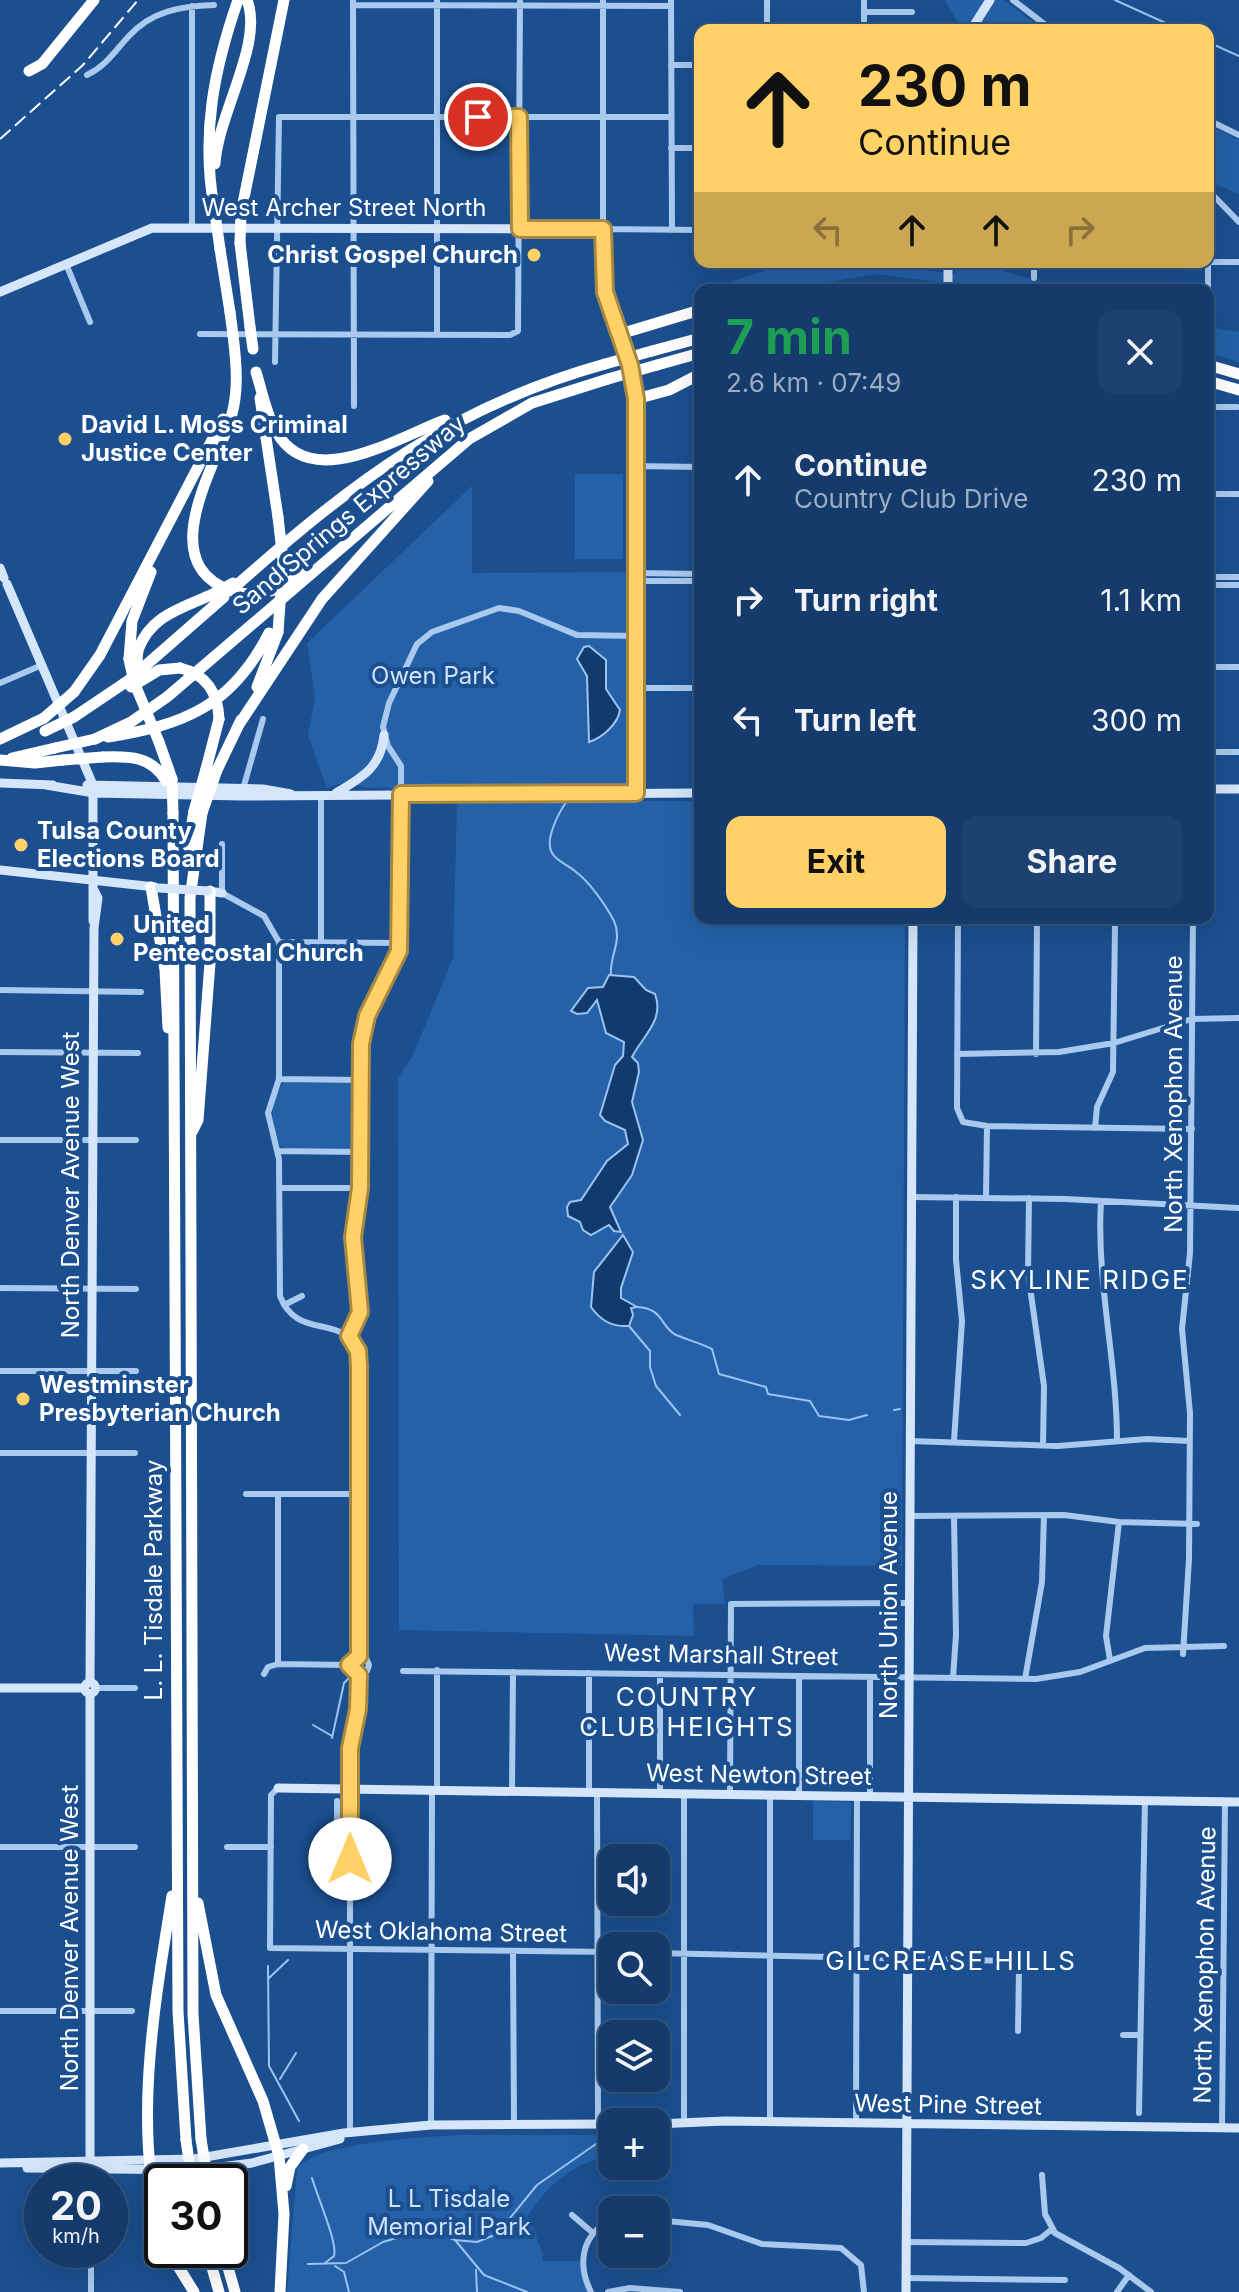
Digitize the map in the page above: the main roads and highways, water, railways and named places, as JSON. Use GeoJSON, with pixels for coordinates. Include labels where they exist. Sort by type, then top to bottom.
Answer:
{"type":"FeatureCollection","features":[{"type":"Feature","properties":{"kind":"highway"},"geometry":{"type":"LineString","coordinates":[[29,71],[42,64],[94,0]]}},
{"type":"Feature","properties":{"kind":"highway"},"geometry":{"type":"LineString","coordinates":[[238,0],[220,54],[211,95],[208,142],[213,202],[235,357],[233,410],[192,523],[195,552],[207,574],[227,589],[260,594],[290,583],[378,514]]}},
{"type":"Feature","properties":{"kind":"highway"},"geometry":{"type":"LineString","coordinates":[[213,202],[217,139],[249,45],[252,15],[247,0]]}},
{"type":"Feature","properties":{"kind":"highway"},"geometry":{"type":"LineString","coordinates":[[238,726],[266,667],[283,576],[278,517],[240,243],[241,213],[284,0]]}},
{"type":"Feature","properties":{"kind":"highway"},"geometry":{"type":"LineString","coordinates":[[620,334],[694,312]]}},
{"type":"Feature","properties":{"kind":"highway","name":"Sand Springs Expressway"},"geometry":{"type":"LineString","coordinates":[[0,740],[45,731],[74,717],[129,680],[220,595],[251,573],[342,494],[433,433],[502,399],[605,364],[694,340]]}},
{"type":"Feature","properties":{"kind":"highway","name":"Sand Springs Expressway"},"geometry":{"type":"LineString","coordinates":[[95,739],[159,703],[294,590],[378,514],[494,422],[532,403],[694,355]]}},
{"type":"Feature","properties":{"kind":"highway"},"geometry":{"type":"LineString","coordinates":[[0,740],[44,718],[74,692],[94,664],[220,427],[235,357]]}},
{"type":"Feature","properties":{"kind":"highway"},"geometry":{"type":"LineString","coordinates":[[1214,367],[1239,374]]}},
{"type":"Feature","properties":{"kind":"highway"},"geometry":{"type":"LineString","coordinates":[[256,372],[281,439],[304,456],[334,461],[502,399]]}},
{"type":"Feature","properties":{"kind":"highway"},"geometry":{"type":"LineString","coordinates":[[636,399],[669,390],[694,377]]}},
{"type":"Feature","properties":{"kind":"highway"},"geometry":{"type":"LineString","coordinates":[[1214,383],[1239,390]]}},
{"type":"Feature","properties":{"kind":"highway"},"geometry":{"type":"LineString","coordinates":[[211,770],[336,582],[460,447]]}},
{"type":"Feature","properties":{"kind":"highway"},"geometry":{"type":"LineString","coordinates":[[140,696],[129,659],[132,621],[167,530]]}},
{"type":"Feature","properties":{"kind":"highway"},"geometry":{"type":"LineString","coordinates":[[140,696],[135,668],[138,650],[147,632],[163,616],[220,595]]}},
{"type":"Feature","properties":{"kind":"highway"},"geometry":{"type":"LineString","coordinates":[[0,760],[166,725],[205,708],[240,679],[274,633]]}},
{"type":"Feature","properties":{"kind":"highway"},"geometry":{"type":"LineString","coordinates":[[74,717],[101,706],[153,673],[180,668],[202,677],[213,690],[219,719],[211,770]]}},
{"type":"Feature","properties":{"kind":"highway","name":"L. L. Tisdale Parkway"},"geometry":{"type":"LineString","coordinates":[[140,696],[170,769],[173,813],[178,2042],[189,2164]]}},
{"type":"Feature","properties":{"kind":"highway"},"geometry":{"type":"LineString","coordinates":[[0,760],[35,763],[131,756],[157,768],[169,789],[173,813]]}},
{"type":"Feature","properties":{"kind":"highway","name":"L. L. Tisdale Parkway"},"geometry":{"type":"LineString","coordinates":[[205,2164],[194,2041],[188,847],[211,770]]}},
{"type":"Feature","properties":{"kind":"highway"},"geometry":{"type":"LineString","coordinates":[[155,887],[175,1105]]}},
{"type":"Feature","properties":{"kind":"highway"},"geometry":{"type":"LineString","coordinates":[[190,1136],[198,1120],[214,892]]}},
{"type":"Feature","properties":{"kind":"highway"},"geometry":{"type":"LineString","coordinates":[[150,2164],[151,2048],[177,1863]]}},
{"type":"Feature","properties":{"kind":"highway"},"geometry":{"type":"LineString","coordinates":[[192,1871],[216,1995],[263,2101],[278,2151],[283,2198],[280,2292]]}},
{"type":"Feature","properties":{"kind":"highway"},"geometry":{"type":"LineString","coordinates":[[283,2198],[288,2172],[303,2149]]}},
{"type":"Feature","properties":{"kind":"highway"},"geometry":{"type":"LineString","coordinates":[[179,2268],[194,2292]]}},
{"type":"Feature","properties":{"kind":"highway"},"geometry":{"type":"LineString","coordinates":[[212,2268],[219,2292]]}},
{"type":"Feature","properties":{"kind":"highway"},"geometry":{"type":"LineString","coordinates":[[228,2268],[235,2292]]}},
{"type":"Feature","properties":{"kind":"waterway"},"geometry":{"type":"LineString","coordinates":[[1115,0],[1168,24]]}},
{"type":"Feature","properties":{"kind":"waterway"},"geometry":{"type":"LineString","coordinates":[[1214,45],[1239,56]]}},
{"type":"Feature","properties":{"kind":"waterway"},"geometry":{"type":"LineString","coordinates":[[567,801],[554,826],[550,847],[557,859],[586,881],[614,921],[617,935],[611,975]]}},
{"type":"Feature","properties":{"kind":"waterway"},"geometry":{"type":"LineString","coordinates":[[637,1307],[657,1314],[676,1335],[712,1349],[719,1374],[766,1387],[768,1394],[810,1401],[819,1416],[849,1420],[867,1415]]}},
{"type":"Feature","properties":{"kind":"waterway"},"geometry":{"type":"LineString","coordinates":[[629,1326],[650,1351],[650,1367],[656,1386],[680,1415]]}},
{"type":"Feature","properties":{"kind":"waterway"},"geometry":{"type":"LineString","coordinates":[[894,1410],[900,1409]]}},
{"type":"Feature","properties":{"kind":"waterway"},"geometry":{"type":"LineString","coordinates":[[332,1738],[344,1683],[349,1678]]}},
{"type":"Feature","properties":{"kind":"waterway"},"geometry":{"type":"LineString","coordinates":[[313,1725],[332,1736]]}},
{"type":"Feature","properties":{"kind":"waterway"},"geometry":{"type":"LineString","coordinates":[[269,1978],[288,1960]]}},
{"type":"Feature","properties":{"kind":"waterway"},"geometry":{"type":"LineString","coordinates":[[268,1966],[269,2066],[299,2121]]}},
{"type":"Feature","properties":{"kind":"waterway"},"geometry":{"type":"LineString","coordinates":[[280,2079],[296,2053]]}},
{"type":"Feature","properties":{"kind":"waterway"},"geometry":{"type":"LineString","coordinates":[[455,2240],[477,2242],[497,2234],[537,2185],[598,2143]]}},
{"type":"Feature","properties":{"kind":"waterway"},"geometry":{"type":"LineString","coordinates":[[312,2178],[334,2250],[334,2256],[325,2263]]}},
{"type":"Feature","properties":{"kind":"waterway"},"geometry":{"type":"LineString","coordinates":[[308,2264],[346,2263],[383,2242],[427,2229],[455,2240],[484,2275],[527,2292]]}},
{"type":"Feature","properties":{"kind":"waterway"},"geometry":{"type":"LineString","coordinates":[[335,2266],[344,2272],[349,2292]]}},
{"type":"Feature","properties":{"kind":"waterway"},"geometry":{"type":"LineString","coordinates":[[476,2270],[477,2292]]}},
{"type":"Feature","properties":{"kind":"railway"},"geometry":{"type":"LineString","coordinates":[[0,139],[83,65],[138,0]]}},
{"type":"Feature","properties":{"kind":"place","name":"Christ Gospel Church"},"geometry":{"type":"Point","coordinates":[534,255]}},
{"type":"Feature","properties":{"kind":"place","name":"David L. Moss Criminal Justice Center"},"geometry":{"type":"Point","coordinates":[65,439]}},
{"type":"Feature","properties":{"kind":"place","name":"Tulsa County Elections Board"},"geometry":{"type":"Point","coordinates":[21,845]}},
{"type":"Feature","properties":{"kind":"place","name":"United Pentecostal Church"},"geometry":{"type":"Point","coordinates":[117,939]}},
{"type":"Feature","properties":{"kind":"place","name":"Westminster Presbyterian Church"},"geometry":{"type":"Point","coordinates":[23,1399]}},
{"type":"Feature","properties":{"kind":"district","name":"SKYLINE RIDGE"},"geometry":{"type":"Point","coordinates":[1080,1280]}},
{"type":"Feature","properties":{"kind":"district","name":"COUNTRY CLUB HEIGHTS"},"geometry":{"type":"Point","coordinates":[687,1712]}},
{"type":"Feature","properties":{"kind":"district","name":"GILCREASE HILLS"},"geometry":{"type":"Point","coordinates":[951,1961]}},
{"type":"Feature","properties":{"kind":"park label","name":"Owen Park"},"geometry":{"type":"Point","coordinates":[433,676]}},
{"type":"Feature","properties":{"kind":"park label","name":"L L Tisdale Memorial Park"},"geometry":{"type":"Point","coordinates":[449,2213]}}]}
